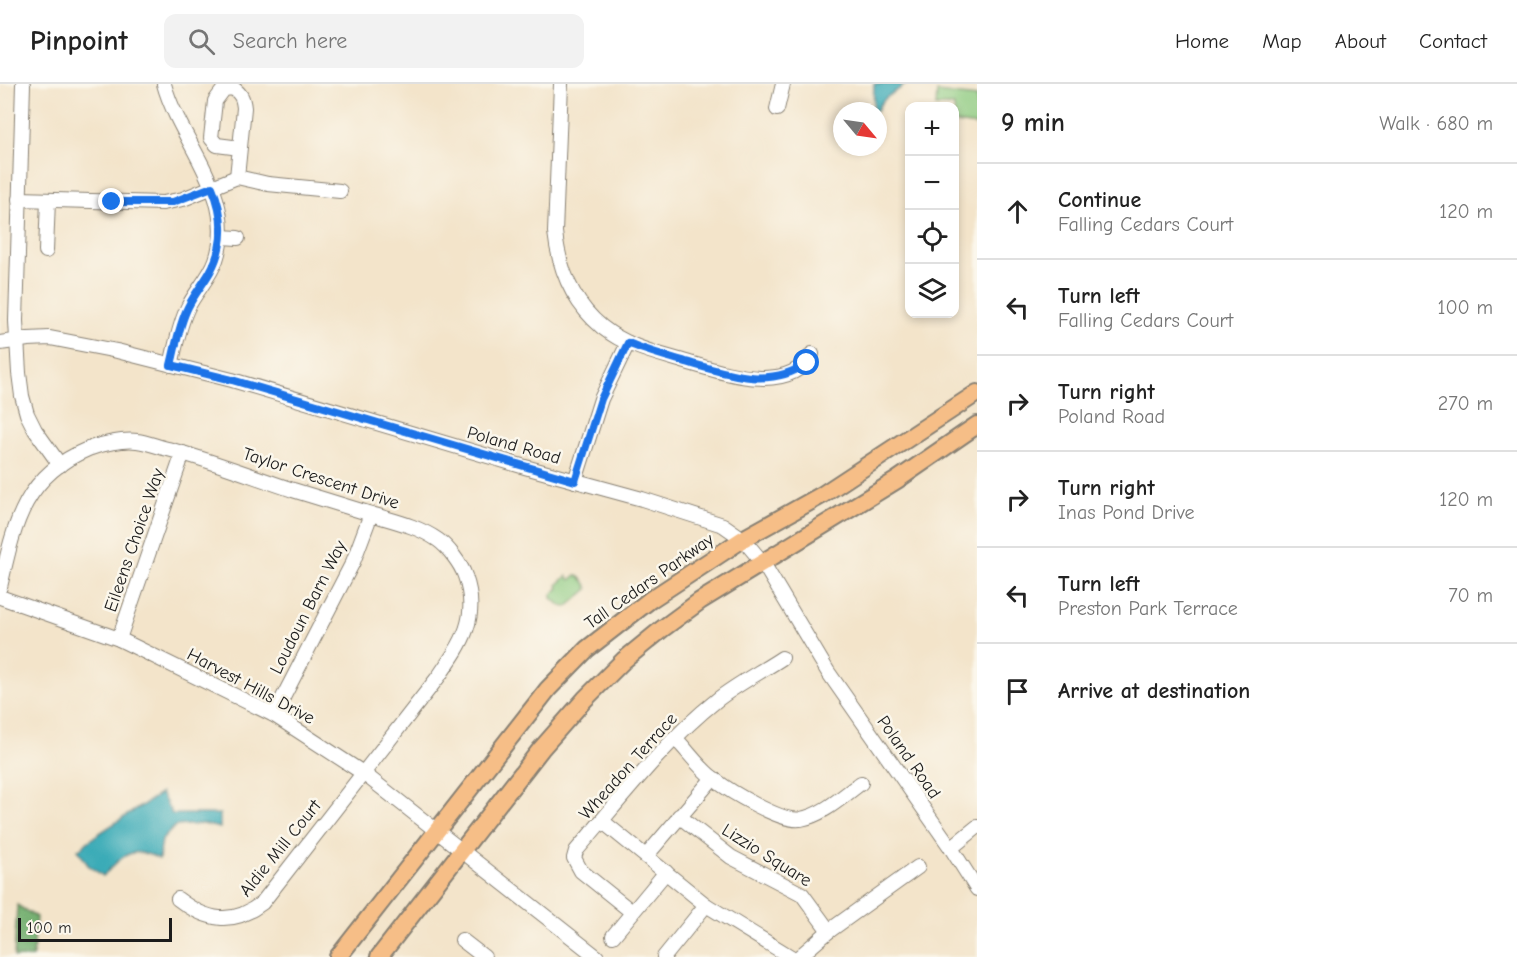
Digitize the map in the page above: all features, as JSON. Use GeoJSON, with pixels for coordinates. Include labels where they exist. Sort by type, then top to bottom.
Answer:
{"type":"FeatureCollection","features":[{"type":"Feature","properties":{"kind":"main road","name":"Tall Cedars Parkway"},"geometry":{"type":"LineString","coordinates":[[338,957],[549,689],[587,649],[650,600],[743,539],[822,495],[977,393]]}},
{"type":"Feature","properties":{"kind":"main road"},"geometry":{"type":"LineString","coordinates":[[379,957],[541,749],[585,699],[624,660],[662,628],[700,601],[897,480],[977,425]]}},
{"type":"Feature","properties":{"kind":"street"},"geometry":{"type":"LineString","coordinates":[[23,84],[17,340],[22,396],[34,430],[60,465]]}},
{"type":"Feature","properties":{"kind":"street"},"geometry":{"type":"LineString","coordinates":[[164,84],[212,187],[220,210],[221,237],[215,261],[187,308],[171,365]]}},
{"type":"Feature","properties":{"kind":"street"},"geometry":{"type":"LineString","coordinates":[[561,84],[555,232],[557,250],[568,284],[577,300],[602,327],[628,343],[716,371],[745,377],[782,376],[807,363],[812,354]]}},
{"type":"Feature","properties":{"kind":"street"},"geometry":{"type":"LineString","coordinates":[[777,109],[783,84]]}},
{"type":"Feature","properties":{"kind":"street"},"geometry":{"type":"LineString","coordinates":[[237,177],[240,148]]}},
{"type":"Feature","properties":{"kind":"street"},"geometry":{"type":"LineString","coordinates":[[19,199],[163,203],[183,199],[237,177],[340,191]]}},
{"type":"Feature","properties":{"kind":"street"},"geometry":{"type":"LineString","coordinates":[[46,251],[48,200]]}},
{"type":"Feature","properties":{"kind":"street"},"geometry":{"type":"LineString","coordinates":[[221,237],[238,238]]}},
{"type":"Feature","properties":{"kind":"street","name":"Poland Road"},"geometry":{"type":"LineString","coordinates":[[0,343],[50,338],[171,365],[265,389],[723,525],[743,539],[763,563],[828,672],[951,848],[977,890]]}},
{"type":"Feature","properties":{"kind":"street"},"geometry":{"type":"LineString","coordinates":[[575,481],[598,406],[628,343]]}},
{"type":"Feature","properties":{"kind":"street","name":"Taylor Crescent Drive"},"geometry":{"type":"LineString","coordinates":[[0,587],[14,528],[24,506],[40,482],[60,465],[89,449],[110,444],[137,441],[183,453],[410,525],[440,542],[465,575],[470,597],[471,617],[462,643],[363,773]]}},
{"type":"Feature","properties":{"kind":"street","name":"Eileens Choice Way"},"geometry":{"type":"LineString","coordinates":[[119,639],[183,453]]}},
{"type":"Feature","properties":{"kind":"street","name":"Loudoun Barn Way"},"geometry":{"type":"LineString","coordinates":[[274,714],[353,562],[371,514]]}},
{"type":"Feature","properties":{"kind":"street","name":"Harvest Hills Drive"},"geometry":{"type":"LineString","coordinates":[[0,597],[119,639],[274,714],[363,773],[597,957]]}},
{"type":"Feature","properties":{"kind":"street","name":"Wheadon Terrace"},"geometry":{"type":"LineString","coordinates":[[632,912],[581,871],[574,858],[576,851],[639,776],[675,738],[719,699],[782,658]]}},
{"type":"Feature","properties":{"kind":"street"},"geometry":{"type":"LineString","coordinates":[[675,738],[713,778],[741,798],[772,812],[798,820],[812,816],[861,783]]}},
{"type":"Feature","properties":{"kind":"street","name":"Aldie Mill Court"},"geometry":{"type":"LineString","coordinates":[[178,899],[190,909],[209,917],[230,918],[248,914],[262,903],[363,773]]}},
{"type":"Feature","properties":{"kind":"street"},"geometry":{"type":"LineString","coordinates":[[647,855],[713,778]]}},
{"type":"Feature","properties":{"kind":"street","name":"Lizzio Square"},"geometry":{"type":"LineString","coordinates":[[679,816],[731,857],[802,894],[829,931]]}},
{"type":"Feature","properties":{"kind":"street"},"geometry":{"type":"LineString","coordinates":[[602,821],[647,855],[706,905],[791,957]]}},
{"type":"Feature","properties":{"kind":"street"},"geometry":{"type":"LineString","coordinates":[[951,848],[977,827]]}},
{"type":"Feature","properties":{"kind":"street"},"geometry":{"type":"LineString","coordinates":[[799,957],[829,931],[918,867]]}},
{"type":"Feature","properties":{"kind":"street"},"geometry":{"type":"LineString","coordinates":[[613,936],[666,872]]}},
{"type":"Feature","properties":{"kind":"street"},"geometry":{"type":"LineString","coordinates":[[664,957],[706,905]]}},
{"type":"Feature","properties":{"kind":"street"},"geometry":{"type":"LineString","coordinates":[[462,940],[484,957]]}},
{"type":"Feature","properties":{"kind":"green space"},"geometry":{"type":"Polygon","coordinates":[[[937,92],[977,97],[977,126],[959,124],[959,102],[936,102],[937,92]]]}},
{"type":"Feature","properties":{"kind":"green space"},"geometry":{"type":"Polygon","coordinates":[[[576,575],[584,580],[588,589],[567,607],[561,606],[552,598],[552,594],[559,588],[557,585],[567,576],[570,580],[576,575]]]}},
{"type":"Feature","properties":{"kind":"green space"},"geometry":{"type":"Polygon","coordinates":[[[17,905],[36,917],[33,957],[14,957],[17,905]]]}},
{"type":"Feature","properties":{"kind":"water"},"geometry":{"type":"Polygon","coordinates":[[[874,84],[906,84],[882,102],[873,102],[874,84]]]}},
{"type":"Feature","properties":{"kind":"water"},"geometry":{"type":"Polygon","coordinates":[[[161,793],[172,814],[220,814],[220,828],[203,824],[175,826],[162,840],[159,859],[141,853],[127,855],[103,876],[88,865],[78,850],[95,836],[161,793]]]}},
{"type":"Feature","properties":{"kind":"route"},"geometry":{"type":"LineString","coordinates":[[112,202],[173,202],[212,187],[217,200],[221,221],[218,252],[209,273],[187,308],[171,365],[232,380],[575,481],[592,422],[628,343],[727,374],[745,377],[782,376],[807,363]]}}]}
